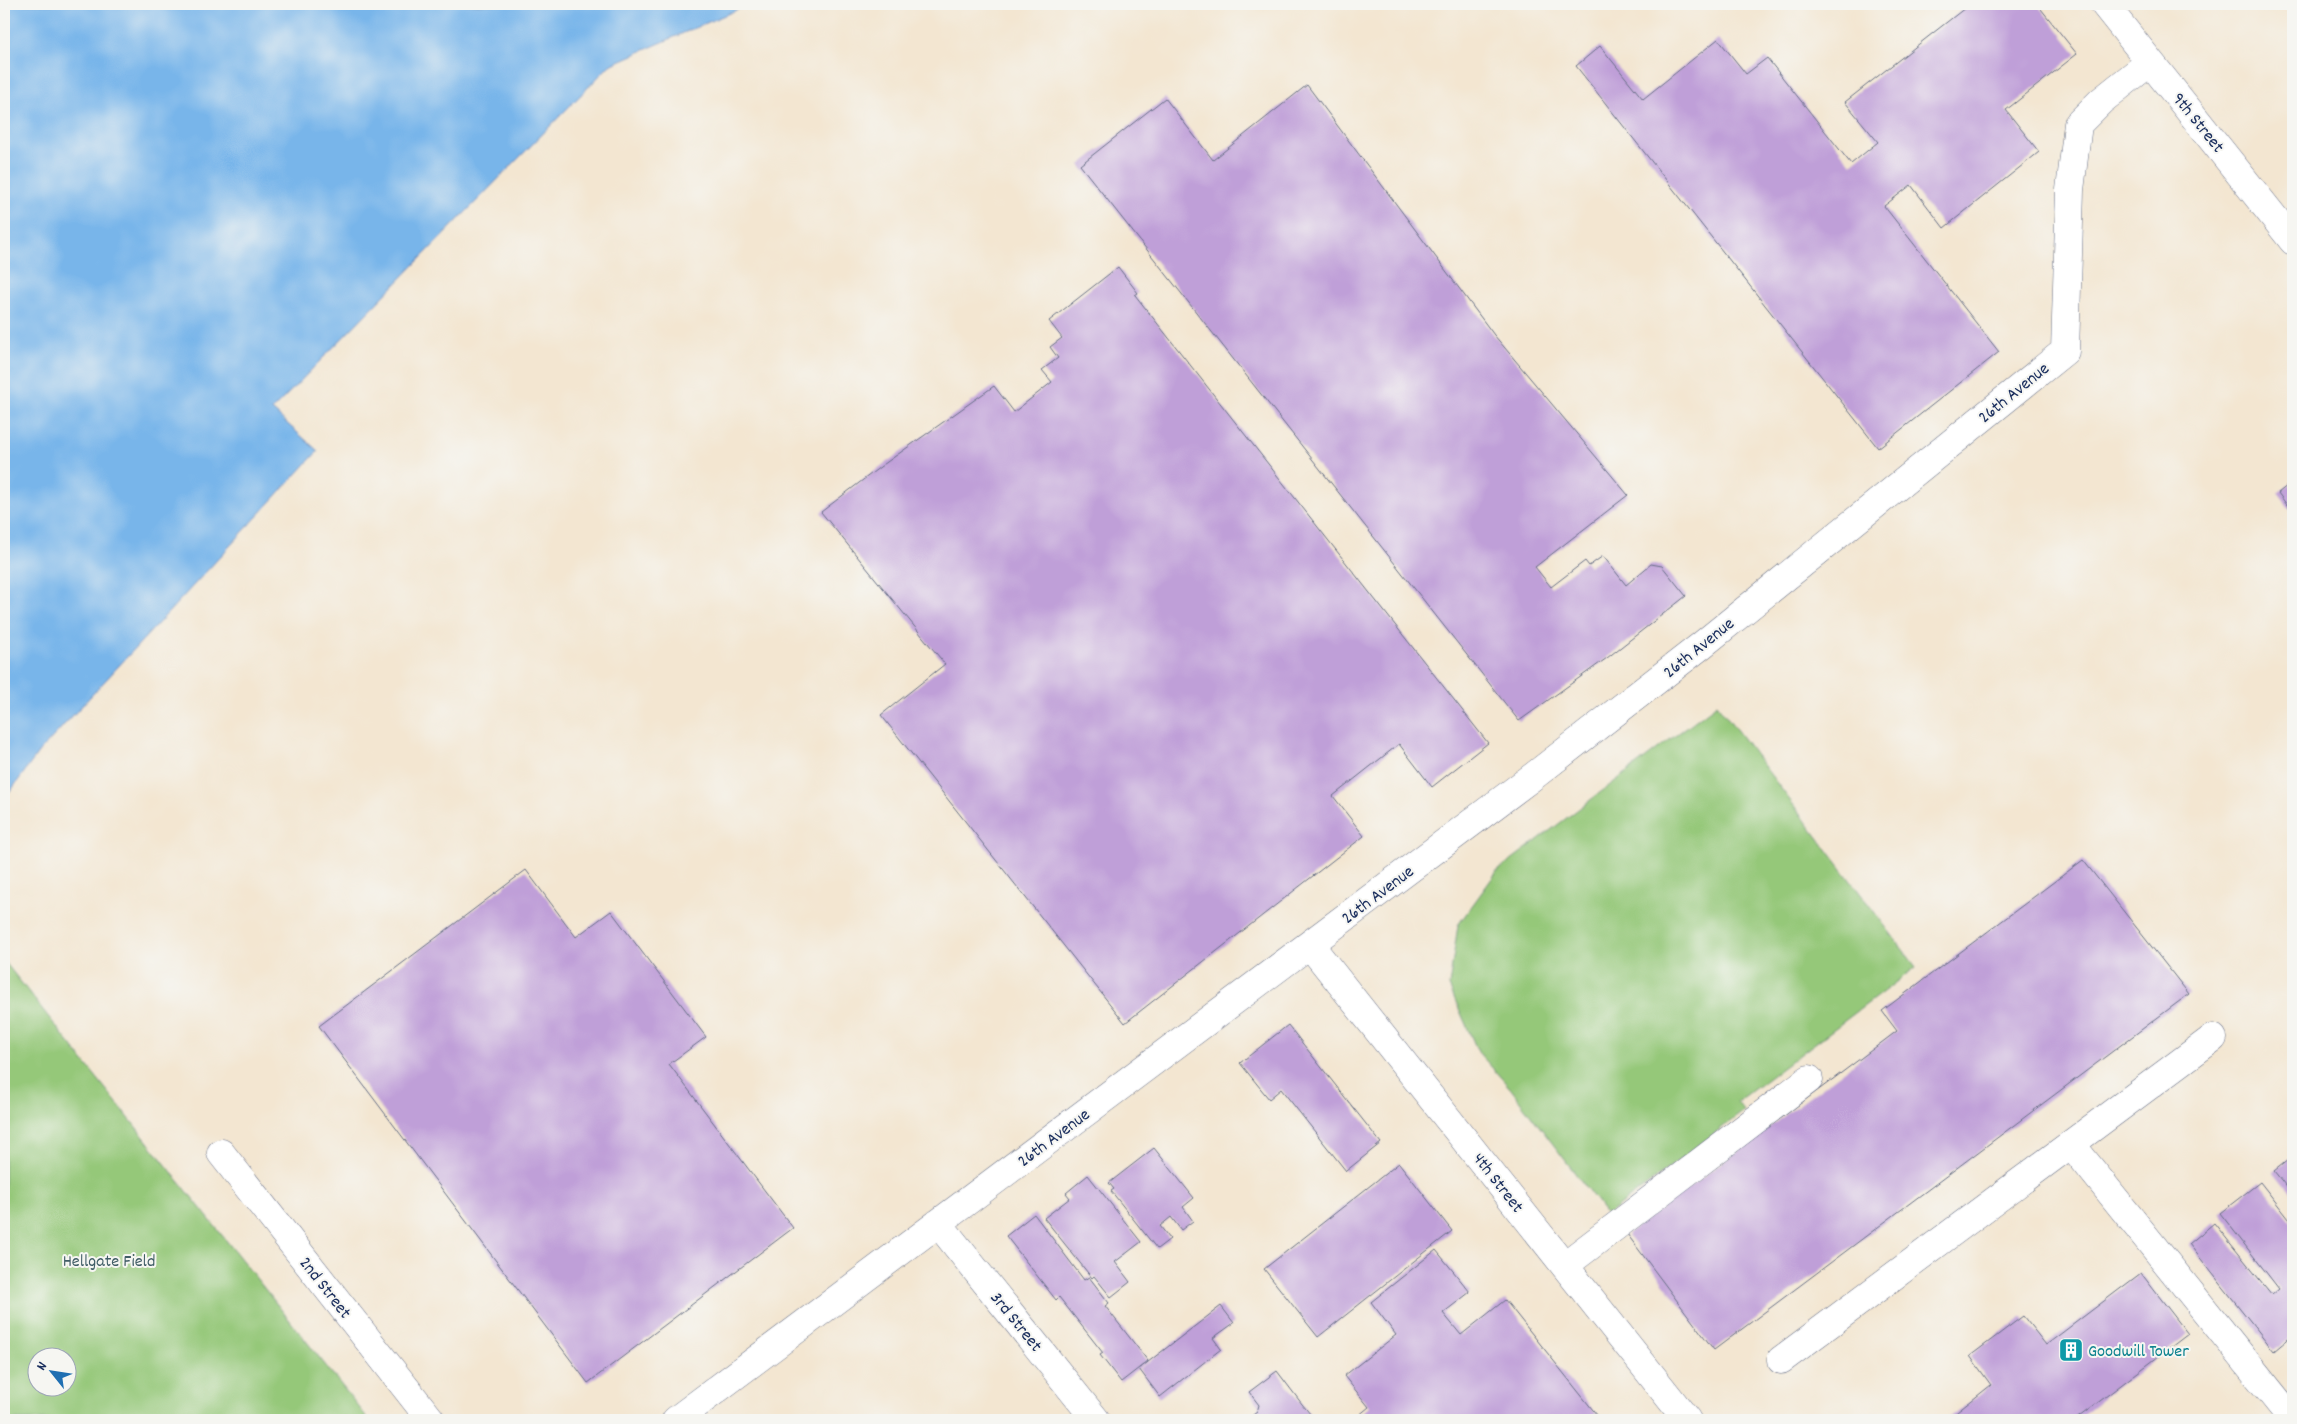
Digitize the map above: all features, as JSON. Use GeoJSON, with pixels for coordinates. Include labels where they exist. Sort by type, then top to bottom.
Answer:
{"type":"FeatureCollection","features":[{"type":"Feature","properties":{"kind":"street","name":"9th Street"},"geometry":{"type":"LineString","coordinates":[[2104,4],[2293,242]]}},
{"type":"Feature","properties":{"kind":"street","name":"26th Avenue"},"geometry":{"type":"LineString","coordinates":[[676,1420],[1535,775],[1702,645],[2065,351],[2070,190],[2078,124],[2101,100],[2150,62]]}},
{"type":"Feature","properties":{"kind":"street","name":"4th Street"},"geometry":{"type":"LineString","coordinates":[[1310,945],[1688,1420]]}},
{"type":"Feature","properties":{"kind":"street"},"geometry":{"type":"LineString","coordinates":[[1781,1360],[2213,1038]]}},
{"type":"Feature","properties":{"kind":"street"},"geometry":{"type":"LineString","coordinates":[[1565,1265],[1809,1079]]}},
{"type":"Feature","properties":{"kind":"street"},"geometry":{"type":"LineString","coordinates":[[2071,1144],[2293,1420]]}},
{"type":"Feature","properties":{"kind":"street","name":"2nd Street"},"geometry":{"type":"LineString","coordinates":[[220,1153],[431,1420]]}},
{"type":"Feature","properties":{"kind":"street","name":"3rd Street"},"geometry":{"type":"LineString","coordinates":[[938,1223],[1096,1420]]}},
{"type":"Feature","properties":{"kind":"green space"},"geometry":{"type":"Polygon","coordinates":[[[1717,704],[1916,967],[1737,1102],[1744,1111],[1607,1215],[1511,1089],[1478,1052],[1449,986],[1458,925],[1498,870],[1717,704]]]}},
{"type":"Feature","properties":{"kind":"green space","name":"Hellgate Field"},"geometry":{"type":"Polygon","coordinates":[[[4,961],[369,1420],[4,1420],[4,961]]]}},
{"type":"Feature","properties":{"kind":"water"},"geometry":{"type":"Polygon","coordinates":[[[4,4],[750,4],[610,65],[272,410],[318,451],[39,752],[4,800],[4,4]]]}},
{"type":"Feature","properties":{"kind":"building"},"geometry":{"type":"Polygon","coordinates":[[[1970,4],[2037,4],[2077,54],[2006,110],[2039,152],[1944,228],[1911,185],[1884,206],[1999,352],[1878,448],[1576,66],[1600,46],[1643,99],[1718,39],[1746,74],[1767,58],[1851,164],[1878,142],[1845,102],[1970,4]]]}},
{"type":"Feature","properties":{"kind":"building"},"geometry":{"type":"Polygon","coordinates":[[[1307,85],[1494,335],[1628,495],[1535,567],[1551,587],[1585,561],[1589,566],[1603,556],[1626,585],[1651,564],[1662,566],[1686,596],[1607,658],[1519,721],[1080,165],[1165,98],[1213,160],[1307,85]]]}},
{"type":"Feature","properties":{"kind":"building"},"geometry":{"type":"Polygon","coordinates":[[[1118,267],[1138,293],[1135,295],[1488,743],[1432,787],[1399,744],[1333,796],[1364,836],[1125,1023],[881,715],[945,664],[821,512],[880,467],[994,386],[1014,412],[1052,382],[1042,370],[1058,358],[1050,347],[1062,338],[1049,321],[1118,267]]]}},
{"type":"Feature","properties":{"kind":"building"},"geometry":{"type":"Polygon","coordinates":[[[2293,481],[2293,513],[2278,493],[2293,481]]]}},
{"type":"Feature","properties":{"kind":"building"},"geometry":{"type":"Polygon","coordinates":[[[2083,860],[2189,994],[1714,1350],[1627,1234],[1897,1031],[1882,1011],[2083,860]]]}},
{"type":"Feature","properties":{"kind":"building"},"geometry":{"type":"Polygon","coordinates":[[[526,870],[576,937],[611,911],[706,1037],[669,1064],[793,1228],[588,1383],[319,1026],[526,870]]]}},
{"type":"Feature","properties":{"kind":"building"},"geometry":{"type":"Polygon","coordinates":[[[1288,1025],[1381,1143],[1346,1171],[1281,1089],[1269,1099],[1240,1063],[1288,1025]]]}},
{"type":"Feature","properties":{"kind":"building"},"geometry":{"type":"Polygon","coordinates":[[[1154,1148],[1194,1198],[1183,1207],[1193,1221],[1181,1230],[1171,1217],[1160,1226],[1170,1239],[1157,1249],[1111,1191],[1114,1189],[1109,1183],[1154,1148]]]}},
{"type":"Feature","properties":{"kind":"building"},"geometry":{"type":"Polygon","coordinates":[[[2293,1156],[2293,1195],[2274,1171],[2293,1156]]]}},
{"type":"Feature","properties":{"kind":"building"},"geometry":{"type":"Polygon","coordinates":[[[1399,1163],[1452,1231],[1318,1337],[1264,1269],[1399,1163]]]}},
{"type":"Feature","properties":{"kind":"building"},"geometry":{"type":"Polygon","coordinates":[[[1088,1175],[1141,1242],[1115,1262],[1130,1282],[1111,1297],[1094,1276],[1092,1278],[1044,1218],[1070,1198],[1066,1193],[1088,1175]]]}},
{"type":"Feature","properties":{"kind":"building"},"geometry":{"type":"Polygon","coordinates":[[[2260,1182],[2293,1224],[2293,1335],[2274,1351],[2189,1244],[2214,1223],[2272,1295],[2279,1289],[2220,1213],[2260,1182]]]}},
{"type":"Feature","properties":{"kind":"building"},"geometry":{"type":"Polygon","coordinates":[[[1034,1214],[1084,1280],[1089,1277],[1109,1303],[1105,1306],[1148,1361],[1121,1382],[1100,1355],[1103,1353],[1059,1297],[1056,1300],[1006,1236],[1034,1214]]]}},
{"type":"Feature","properties":{"kind":"building"},"geometry":{"type":"Polygon","coordinates":[[[1436,1250],[1470,1292],[1443,1313],[1461,1335],[1505,1300],[1601,1420],[1353,1420],[1369,1407],[1344,1376],[1396,1335],[1371,1302],[1436,1250]]]}},
{"type":"Feature","properties":{"kind":"building","name":"Goodwill Tower"},"geometry":{"type":"Polygon","coordinates":[[[2141,1273],[2188,1334],[2075,1420],[1947,1420],[1991,1385],[1970,1356],[2023,1316],[2046,1345],[2141,1273]]]}},
{"type":"Feature","properties":{"kind":"building"},"geometry":{"type":"Polygon","coordinates":[[[1221,1306],[1234,1323],[1213,1338],[1221,1349],[1160,1397],[1139,1369],[1221,1306]]]}},
{"type":"Feature","properties":{"kind":"building"},"geometry":{"type":"Polygon","coordinates":[[[1277,1371],[1315,1420],[1246,1420],[1257,1412],[1259,1405],[1249,1392],[1277,1371]]]}},
{"type":"Feature","properties":{"kind":"place","name":"Goodwill Tower"},"geometry":{"type":"Point","coordinates":[2071,1350]}}]}
